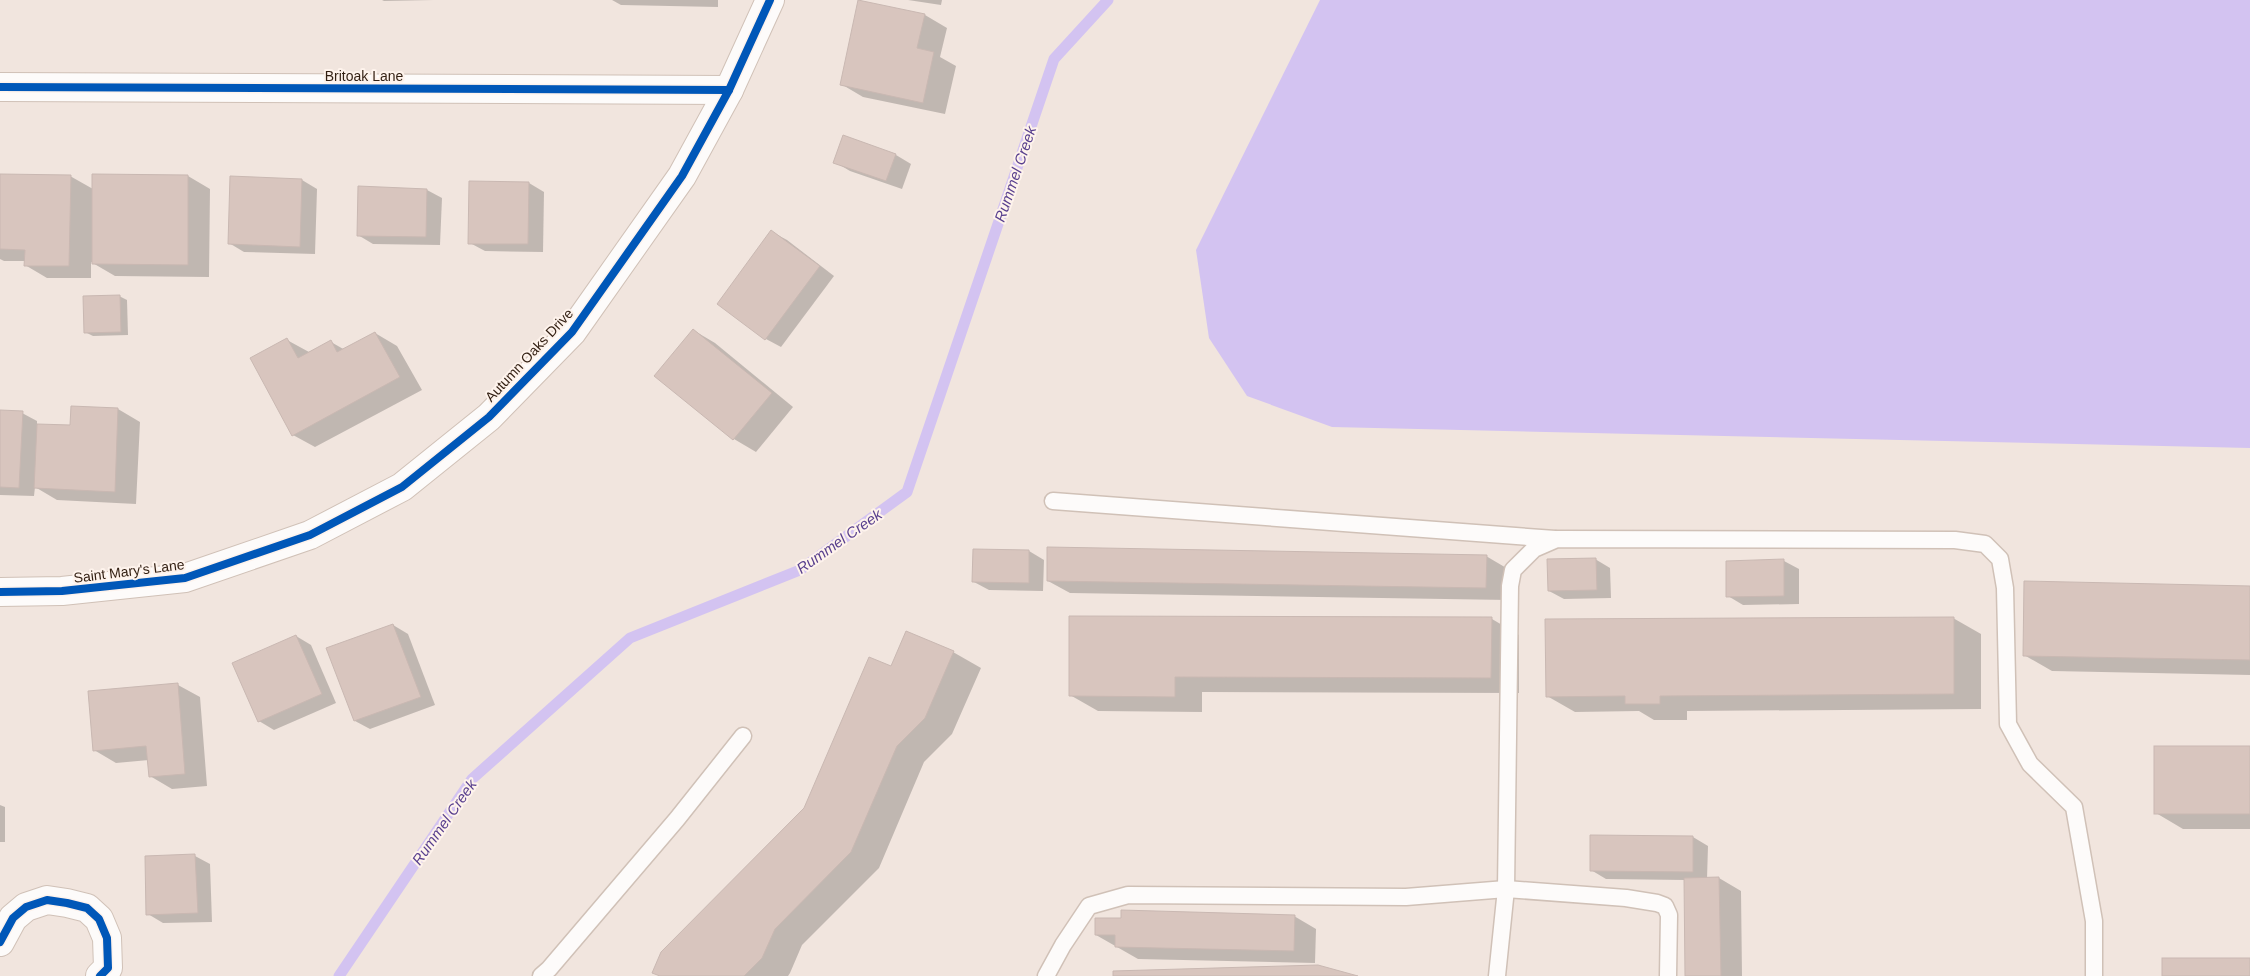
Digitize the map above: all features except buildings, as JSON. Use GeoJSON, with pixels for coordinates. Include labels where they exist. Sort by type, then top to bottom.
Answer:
{"type":"FeatureCollection","features":[{"type":"Feature","properties":{"kind":"street","name":"Autumn Oaks Drive"},"geometry":{"type":"LineString","coordinates":[[258,553],[310,535],[402,487],[489,417],[572,332],[682,176],[729,90],[770,0]]}},
{"type":"Feature","properties":{"kind":"street","name":"Britoak Lane"},"geometry":{"type":"LineString","coordinates":[[0,88],[729,90]]}},
{"type":"Feature","properties":{"kind":"street","name":"Saint Mary's Lane"},"geometry":{"type":"LineString","coordinates":[[0,592],[62,592],[185,578],[258,553]]}},
{"type":"Feature","properties":{"kind":"street"},"geometry":{"type":"LineString","coordinates":[[0,942],[12,918],[26,908],[47,900],[87,908],[99,919],[107,938],[108,968],[100,976]]}},
{"type":"Feature","properties":{"kind":"lane"},"geometry":{"type":"LineString","coordinates":[[1053,501],[1557,539],[1955,540],[1985,544],[2000,559],[2005,588],[2008,724],[2030,764],[2074,807],[2094,921],[2094,976]]}},
{"type":"Feature","properties":{"kind":"lane"},"geometry":{"type":"LineString","coordinates":[[1497,976],[1506,889],[1510,586],[1513,570],[1534,549],[1557,539]]}},
{"type":"Feature","properties":{"kind":"lane"},"geometry":{"type":"LineString","coordinates":[[549,974],[743,736]]}},
{"type":"Feature","properties":{"kind":"lane"},"geometry":{"type":"LineString","coordinates":[[1046,976],[1063,945],[1089,906],[1128,895],[1406,897],[1506,889],[1626,898],[1665,906],[1669,915],[1668,976]]}},
{"type":"Feature","properties":{"kind":"shaded area"},"geometry":{"type":"Polygon","coordinates":[[[1320,0],[2250,0],[2250,448],[1332,427],[1247,396],[1209,338],[1196,250],[1320,0]]]}},
{"type":"Feature","properties":{"kind":"waterway","name":"Rummel Creek"},"geometry":{"type":"LineString","coordinates":[[339,976],[472,779],[630,638],[800,570],[907,492],[1054,59],[1108,0]]}},
{"type":"Feature","properties":{"kind":"cycle path"},"geometry":{"type":"LineString","coordinates":[[0,592],[62,591],[185,578],[310,535],[402,487],[489,417],[572,332],[682,176],[729,90],[770,0]]}},
{"type":"Feature","properties":{"kind":"cycle path"},"geometry":{"type":"LineString","coordinates":[[0,87],[729,90]]}},
{"type":"Feature","properties":{"kind":"cycle path"},"geometry":{"type":"LineString","coordinates":[[0,942],[13,918],[26,907],[47,900],[87,908],[99,919],[107,938],[108,968],[100,976]]}}]}
